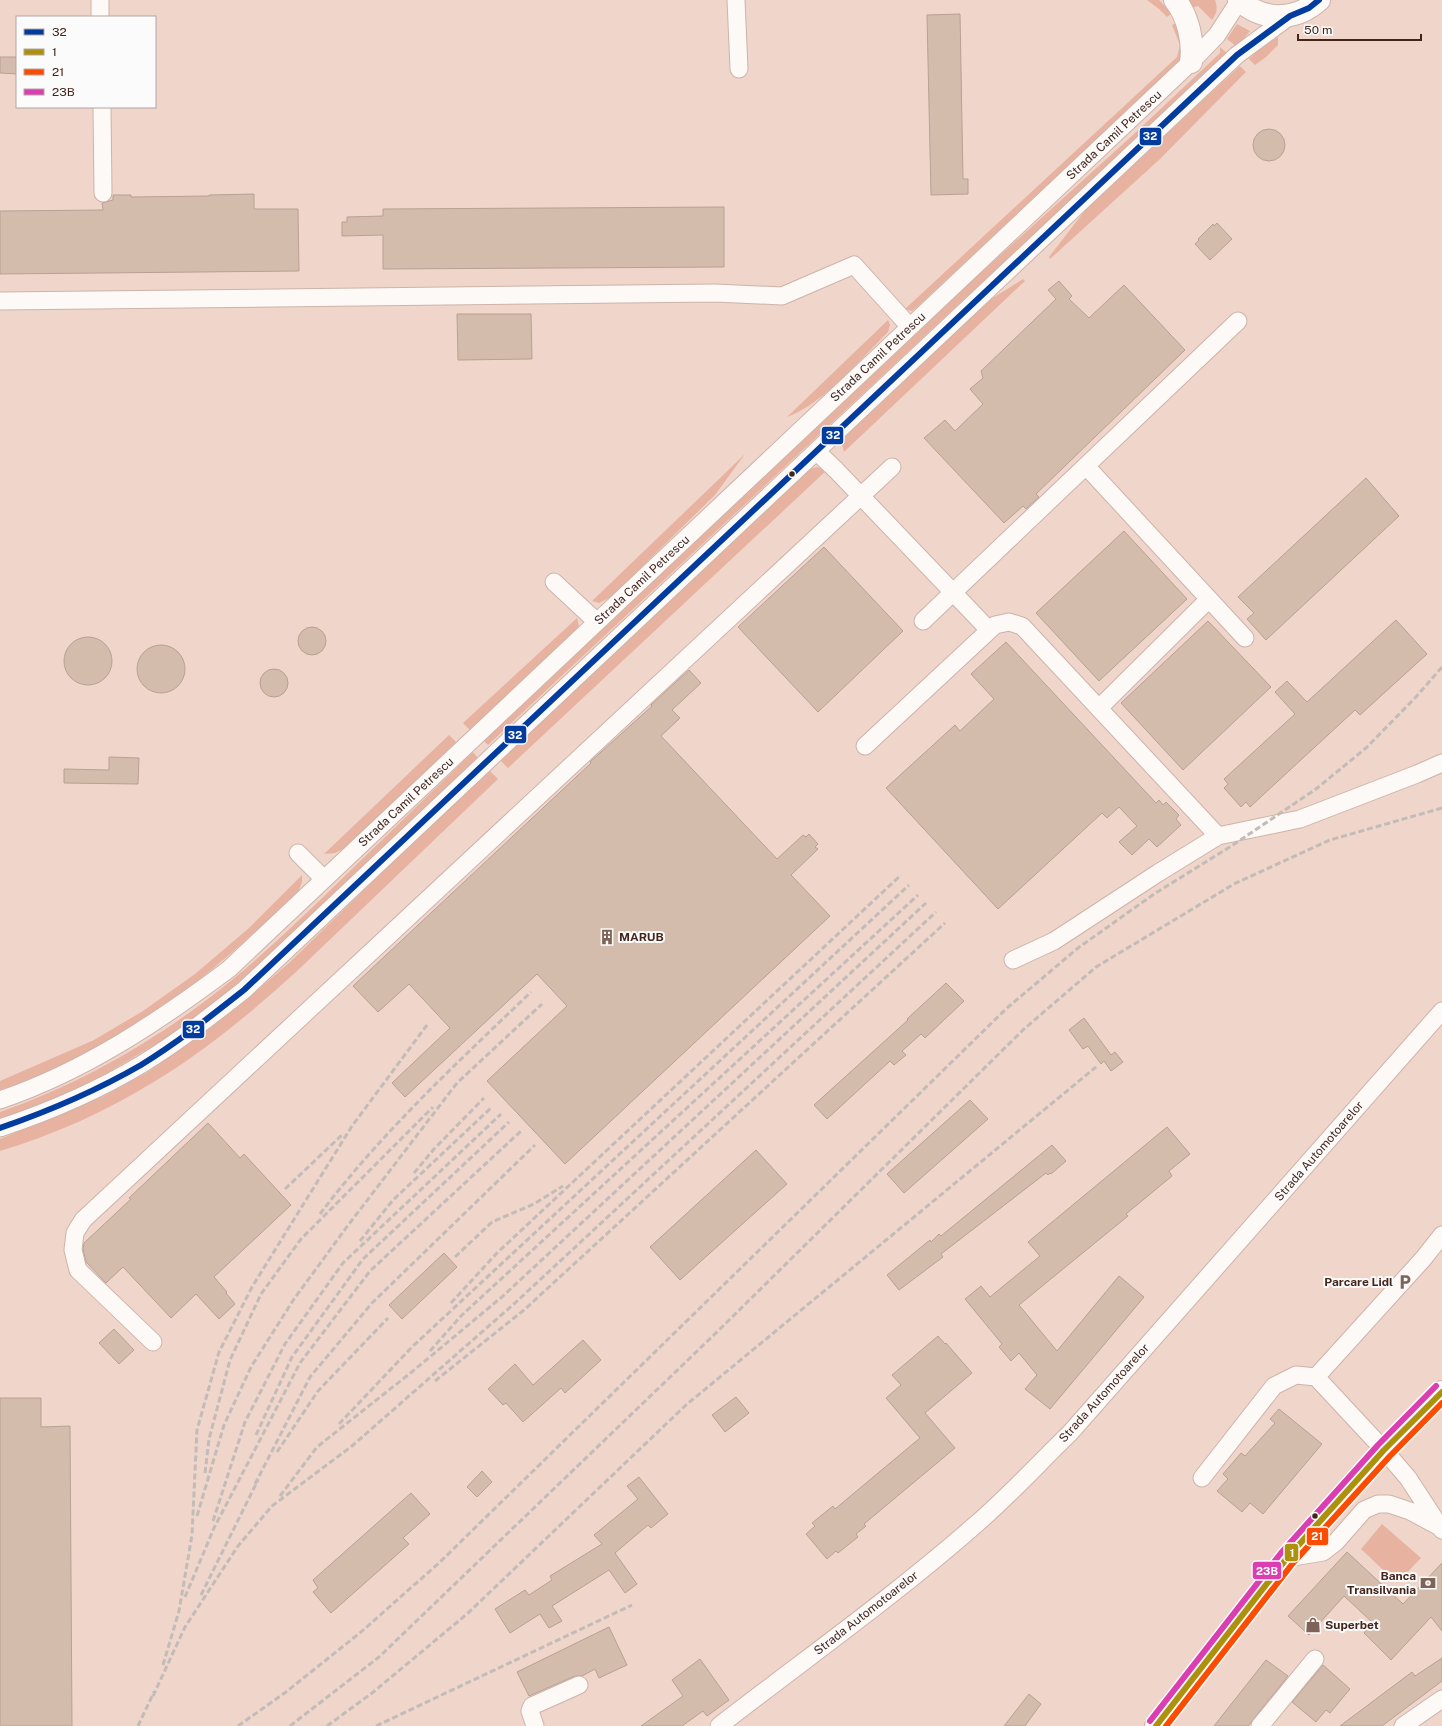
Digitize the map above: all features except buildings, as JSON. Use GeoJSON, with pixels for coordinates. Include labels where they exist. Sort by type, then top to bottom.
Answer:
{"type":"FeatureCollection","features":[{"type":"Feature","properties":{"kind":"main road"},"geometry":{"type":"LineString","coordinates":[[1175,0],[1184,16],[1189,31],[1192,53],[1191,62]]}},
{"type":"Feature","properties":{"kind":"main road"},"geometry":{"type":"LineString","coordinates":[[1239,0],[1257,13],[1279,17],[1290,16],[1310,8],[1319,0]]}},
{"type":"Feature","properties":{"kind":"main road"},"geometry":{"type":"LineString","coordinates":[[1156,1726],[1287,1558],[1384,1450],[1442,1392]]}},
{"type":"Feature","properties":{"kind":"street"},"geometry":{"type":"LineString","coordinates":[[100,0],[100,16]]}},
{"type":"Feature","properties":{"kind":"street"},"geometry":{"type":"LineString","coordinates":[[736,0],[739,69]]}},
{"type":"Feature","properties":{"kind":"street","name":"Strada Camil Petrescu"},"geometry":{"type":"LineString","coordinates":[[0,1100],[69,1072],[127,1040],[180,1005],[229,969],[1191,62],[1217,34],[1239,0]]}},
{"type":"Feature","properties":{"kind":"street"},"geometry":{"type":"LineString","coordinates":[[0,1128],[84,1094],[141,1064],[191,1030],[244,990],[1238,55],[1290,16]]}},
{"type":"Feature","properties":{"kind":"street"},"geometry":{"type":"LineString","coordinates":[[102,108],[103,193]]}},
{"type":"Feature","properties":{"kind":"street"},"geometry":{"type":"LineString","coordinates":[[0,301],[707,293],[782,296],[854,265],[910,327]]}},
{"type":"Feature","properties":{"kind":"street"},"geometry":{"type":"LineString","coordinates":[[924,621],[1238,321]]}},
{"type":"Feature","properties":{"kind":"street"},"geometry":{"type":"LineString","coordinates":[[816,451],[989,630]]}},
{"type":"Feature","properties":{"kind":"street"},"geometry":{"type":"LineString","coordinates":[[1086,466],[1245,638]]}},
{"type":"Feature","properties":{"kind":"street"},"geometry":{"type":"LineString","coordinates":[[153,1342],[78,1270],[73,1250],[75,1234],[83,1220],[892,467]]}},
{"type":"Feature","properties":{"kind":"street"},"geometry":{"type":"LineString","coordinates":[[554,582],[597,622]]}},
{"type":"Feature","properties":{"kind":"street"},"geometry":{"type":"LineString","coordinates":[[1099,708],[1209,599]]}},
{"type":"Feature","properties":{"kind":"street"},"geometry":{"type":"LineString","coordinates":[[865,746],[989,630],[995,625],[1009,622],[1022,626],[1218,836]]}},
{"type":"Feature","properties":{"kind":"street"},"geometry":{"type":"LineString","coordinates":[[1013,960],[1054,941],[1218,836],[1300,819],[1442,763]]}},
{"type":"Feature","properties":{"kind":"street"},"geometry":{"type":"LineString","coordinates":[[298,853],[324,879]]}},
{"type":"Feature","properties":{"kind":"street","name":"Strada Automotoarelor"},"geometry":{"type":"LineString","coordinates":[[718,1726],[914,1576],[975,1526],[1022,1481],[1070,1433],[1442,1011]]}},
{"type":"Feature","properties":{"kind":"street"},"geometry":{"type":"LineString","coordinates":[[1316,1377],[1423,1259],[1442,1235]]}},
{"type":"Feature","properties":{"kind":"street"},"geometry":{"type":"LineString","coordinates":[[1202,1478],[1274,1386],[1296,1375],[1316,1377],[1408,1478],[1441,1528]]}},
{"type":"Feature","properties":{"kind":"street"},"geometry":{"type":"LineString","coordinates":[[1287,1558],[1323,1552],[1336,1542],[1364,1510],[1378,1504],[1389,1504],[1410,1511],[1441,1528]]}},
{"type":"Feature","properties":{"kind":"street"},"geometry":{"type":"LineString","coordinates":[[1260,1726],[1315,1659]]}},
{"type":"Feature","properties":{"kind":"street"},"geometry":{"type":"LineString","coordinates":[[535,1726],[530,1711],[532,1706],[579,1685]]}},
{"type":"Feature","properties":{"kind":"street"},"geometry":{"type":"LineString","coordinates":[[1403,1726],[1442,1699]]}},
{"type":"Feature","properties":{"kind":"shaded area"},"geometry":{"type":"Polygon","coordinates":[[[1147,0],[1159,0],[1172,13],[1167,17],[1147,0]]]}},
{"type":"Feature","properties":{"kind":"shaded area"},"geometry":{"type":"Polygon","coordinates":[[[1187,0],[1215,0],[1216,10],[1212,20],[1198,6],[1191,8],[1187,0]]]}},
{"type":"Feature","properties":{"kind":"shaded area"},"geometry":{"type":"Polygon","coordinates":[[[1176,23],[1180,29],[1182,59],[916,308],[912,311],[905,309],[1177,57],[1180,45],[1172,25],[1176,23]]]}},
{"type":"Feature","properties":{"kind":"shaded area"},"geometry":{"type":"Polygon","coordinates":[[[1237,24],[1250,31],[1237,47],[1227,39],[1237,24]]]}},
{"type":"Feature","properties":{"kind":"shaded area"},"geometry":{"type":"Polygon","coordinates":[[[1278,37],[1278,45],[1266,57],[1255,65],[1249,59],[1259,49],[1278,37]]]}},
{"type":"Feature","properties":{"kind":"shaded area"},"geometry":{"type":"Polygon","coordinates":[[[1220,47],[1229,55],[946,316],[488,745],[482,739],[943,307],[1134,134],[1220,53],[1220,47]]]}},
{"type":"Feature","properties":{"kind":"shaded area"},"geometry":{"type":"Polygon","coordinates":[[[1240,66],[1246,72],[1160,159],[1050,259],[1049,257],[1090,204],[1240,66]]]}},
{"type":"Feature","properties":{"kind":"shaded area"},"geometry":{"type":"Polygon","coordinates":[[[1023,279],[1025,281],[844,452],[842,444],[844,433],[969,313],[1023,279]]]}},
{"type":"Feature","properties":{"kind":"shaded area"},"geometry":{"type":"Polygon","coordinates":[[[888,320],[890,325],[888,332],[841,380],[828,392],[801,411],[787,417],[888,320]]]}},
{"type":"Feature","properties":{"kind":"shaded area"},"geometry":{"type":"Polygon","coordinates":[[[745,454],[715,495],[611,597],[599,603],[592,601],[745,454]]]}},
{"type":"Feature","properties":{"kind":"shaded area"},"geometry":{"type":"Polygon","coordinates":[[[817,467],[827,470],[508,768],[498,758],[806,470],[817,467]]]}},
{"type":"Feature","properties":{"kind":"shaded area"},"geometry":{"type":"Polygon","coordinates":[[[577,618],[579,626],[572,636],[470,730],[463,723],[577,618]]]}},
{"type":"Feature","properties":{"kind":"shaded area"},"geometry":{"type":"Polygon","coordinates":[[[449,735],[456,742],[349,846],[335,853],[324,854],[449,735]]]}},
{"type":"Feature","properties":{"kind":"shaded area"},"geometry":{"type":"Polygon","coordinates":[[[473,752],[478,758],[292,937],[209,1008],[176,1032],[107,1073],[56,1099],[0,1120],[0,1112],[33,1100],[97,1070],[159,1034],[188,1014],[244,970],[286,932],[473,752]]]}},
{"type":"Feature","properties":{"kind":"shaded area"},"geometry":{"type":"Polygon","coordinates":[[[488,769],[498,779],[296,972],[227,1031],[171,1071],[116,1104],[40,1138],[0,1151],[0,1139],[104,1096],[148,1072],[198,1037],[259,989],[290,962],[488,769]]]}},
{"type":"Feature","properties":{"kind":"shaded area"},"geometry":{"type":"Polygon","coordinates":[[[302,875],[302,882],[298,893],[218,965],[167,1005],[128,1031],[86,1054],[0,1090],[0,1081],[94,1040],[143,1011],[195,974],[249,928],[302,875]]]}},
{"type":"Feature","properties":{"kind":"shaded area"},"geometry":{"type":"Polygon","coordinates":[[[1382,1524],[1421,1558],[1397,1583],[1361,1549],[1382,1524]]]}},
{"type":"Feature","properties":{"kind":"railway"},"geometry":{"type":"LineString","coordinates":[[238,1726],[286,1692],[361,1632],[440,1562],[1007,1008],[1078,948],[1154,894],[1233,845],[1316,789],[1366,748],[1416,697],[1442,667]]}},
{"type":"Feature","properties":{"kind":"railway"},"geometry":{"type":"LineString","coordinates":[[290,1726],[379,1657],[718,1331],[1024,1029],[1096,967],[1234,884],[1330,840],[1442,808]]}},
{"type":"Feature","properties":{"kind":"railway"},"geometry":{"type":"LineString","coordinates":[[451,1303],[497,1253],[901,875]]}},
{"type":"Feature","properties":{"kind":"railway"},"geometry":{"type":"LineString","coordinates":[[339,1424],[412,1347],[909,885]]}},
{"type":"Feature","properties":{"kind":"railway"},"geometry":{"type":"LineString","coordinates":[[430,1351],[462,1315],[918,895]]}},
{"type":"Feature","properties":{"kind":"railway"},"geometry":{"type":"LineString","coordinates":[[280,1496],[317,1447],[413,1371],[503,1296],[926,903]]}},
{"type":"Feature","properties":{"kind":"railway"},"geometry":{"type":"LineString","coordinates":[[153,1696],[185,1627],[238,1546],[272,1506],[352,1446],[515,1303],[936,912]]}},
{"type":"Feature","properties":{"kind":"railway"},"geometry":{"type":"LineString","coordinates":[[435,1381],[524,1310],[945,923]]}},
{"type":"Feature","properties":{"kind":"railway"},"geometry":{"type":"LineString","coordinates":[[320,1214],[394,1126],[531,992]]}},
{"type":"Feature","properties":{"kind":"railway"},"geometry":{"type":"LineString","coordinates":[[197,1516],[224,1425],[251,1367],[294,1299],[349,1224],[457,1083],[542,1004]]}},
{"type":"Feature","properties":{"kind":"railway"},"geometry":{"type":"LineString","coordinates":[[163,1665],[179,1611],[192,1535],[197,1430],[219,1352],[252,1287],[352,1126],[427,1025]]}},
{"type":"Feature","properties":{"kind":"railway"},"geometry":{"type":"LineString","coordinates":[[327,1726],[372,1693],[467,1614],[686,1405],[1096,1067]]}},
{"type":"Feature","properties":{"kind":"railway"},"geometry":{"type":"LineString","coordinates":[[414,1173],[434,1149],[484,1098]]}},
{"type":"Feature","properties":{"kind":"railway"},"geometry":{"type":"LineString","coordinates":[[205,1473],[209,1439],[230,1360],[261,1294],[301,1239],[433,1107]]}},
{"type":"Feature","properties":{"kind":"railway"},"geometry":{"type":"LineString","coordinates":[[360,1241],[393,1200],[492,1107]]}},
{"type":"Feature","properties":{"kind":"railway"},"geometry":{"type":"LineString","coordinates":[[213,1521],[245,1422],[285,1344],[343,1263],[501,1114]]}},
{"type":"Feature","properties":{"kind":"railway"},"geometry":{"type":"LineString","coordinates":[[256,1435],[292,1357],[363,1259],[509,1122]]}},
{"type":"Feature","properties":{"kind":"railway"},"geometry":{"type":"LineString","coordinates":[[185,1597],[214,1528],[300,1363],[370,1271],[521,1131]]}},
{"type":"Feature","properties":{"kind":"railway"},"geometry":{"type":"LineString","coordinates":[[285,1189],[343,1134]]}},
{"type":"Feature","properties":{"kind":"railway"},"geometry":{"type":"LineString","coordinates":[[255,1484],[310,1377],[372,1303],[535,1145]]}},
{"type":"Feature","properties":{"kind":"railway"},"geometry":{"type":"LineString","coordinates":[[455,1257],[492,1222],[534,1204],[563,1186]]}},
{"type":"Feature","properties":{"kind":"railway"},"geometry":{"type":"LineString","coordinates":[[277,1452],[318,1391],[388,1318]]}},
{"type":"Feature","properties":{"kind":"railway"},"geometry":{"type":"LineString","coordinates":[[201,1595],[258,1480]]}},
{"type":"Feature","properties":{"kind":"railway"},"geometry":{"type":"LineString","coordinates":[[376,1726],[632,1605]]}},
{"type":"Feature","properties":{"kind":"railway"},"geometry":{"type":"LineString","coordinates":[[138,1726],[154,1692]]}},
{"type":"Feature","properties":{"kind":"transit line","name":"32"},"geometry":{"type":"LineString","coordinates":[[0,1128],[72,1100],[141,1065],[181,1038],[244,990],[1237,55],[1290,16],[1309,8],[1319,0]]}},
{"type":"Feature","properties":{"kind":"transit line","name":"23B"},"geometry":{"type":"LineString","coordinates":[[1150,1721],[1281,1553],[1378,1445],[1436,1386]]}},
{"type":"Feature","properties":{"kind":"transit line","name":"1"},"geometry":{"type":"LineString","coordinates":[[1156,1726],[1287,1558],[1384,1450],[1442,1392]]}},
{"type":"Feature","properties":{"kind":"transit line","name":"21"},"geometry":{"type":"LineString","coordinates":[[1166,1726],[1293,1563],[1390,1456],[1442,1403]]}},
{"type":"Feature","properties":{"kind":"place","name":"MARUB"},"geometry":{"type":"Point","coordinates":[607,937]}},
{"type":"Feature","properties":{"kind":"place","name":"Parcare Lidl"},"geometry":{"type":"Point","coordinates":[1405,1282]}},
{"type":"Feature","properties":{"kind":"place","name":"Banca Transilvania"},"geometry":{"type":"Point","coordinates":[1428,1583]}},
{"type":"Feature","properties":{"kind":"place","name":"Superbet"},"geometry":{"type":"Point","coordinates":[1313,1625]}}]}
